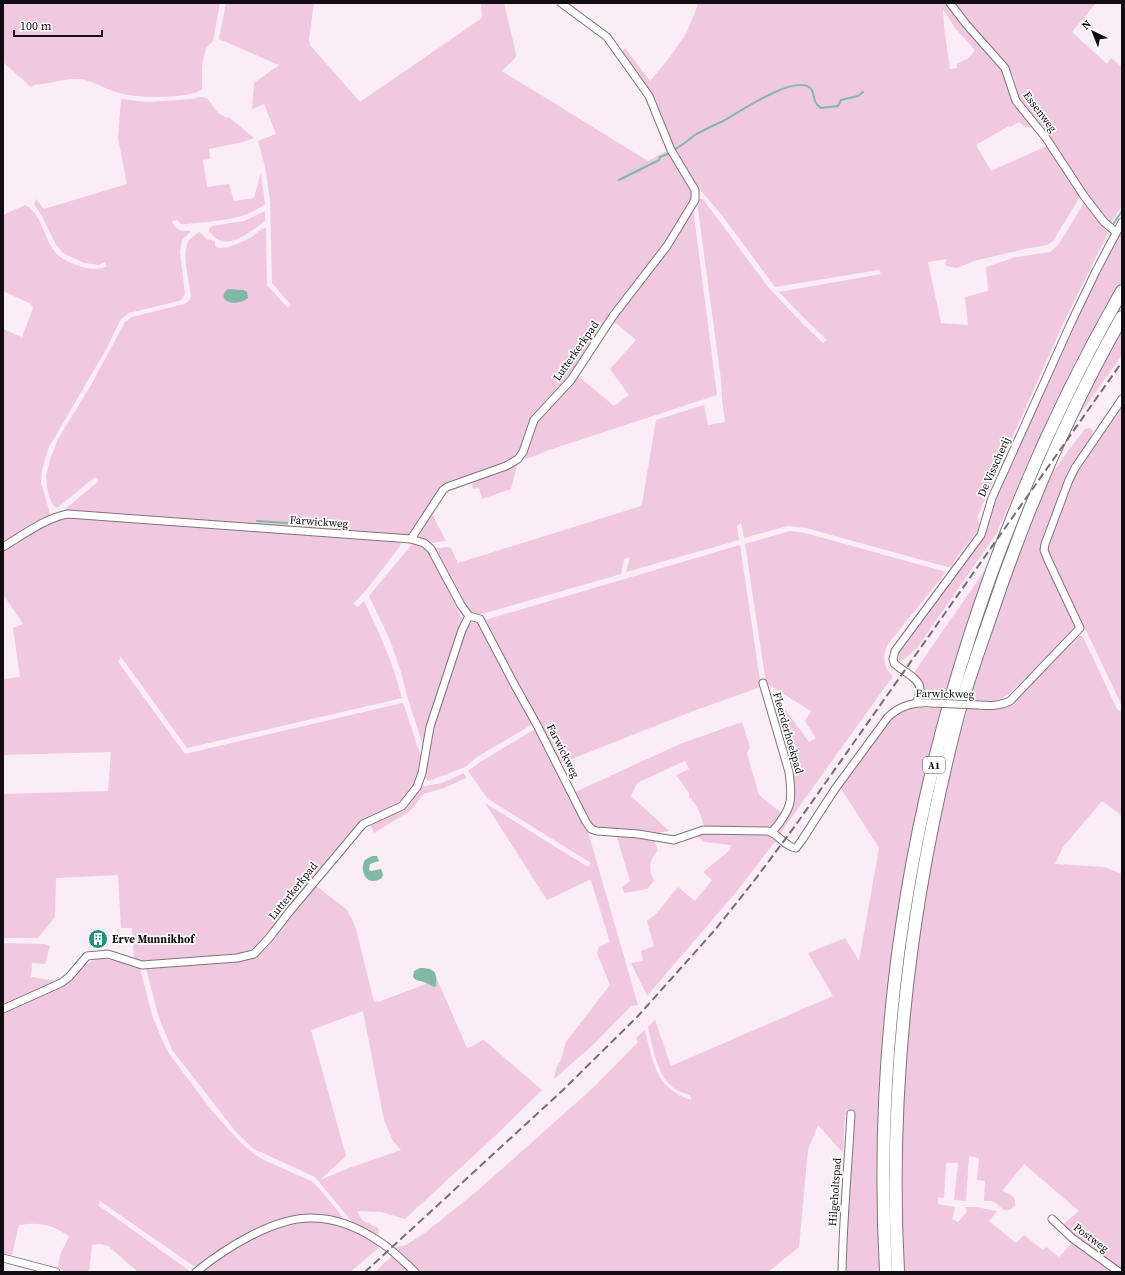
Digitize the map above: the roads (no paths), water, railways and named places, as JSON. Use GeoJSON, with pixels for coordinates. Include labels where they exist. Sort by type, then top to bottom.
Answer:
{"type":"FeatureCollection","features":[{"type":"Feature","properties":{"kind":"highway","name":"A1"},"geometry":{"type":"LineString","coordinates":[[886,1272],[885,1122],[890,1036],[903,921],[931,777],[948,709],[967,645],[1013,515],[1034,463],[1072,382],[1122,291]]}},
{"type":"Feature","properties":{"kind":"highway","name":"A1"},"geometry":{"type":"LineString","coordinates":[[898,1272],[896,1174],[898,1095],[903,1024],[918,903],[930,838],[956,720],[1020,532],[1047,466],[1083,389],[1122,317]]}},
{"type":"Feature","properties":{"kind":"street","name":"Lutterkerkpad"},"geometry":{"type":"LineString","coordinates":[[411,540],[443,490],[447,487],[512,464],[518,460],[523,452],[534,420],[571,380],[613,316],[667,246],[695,200],[695,190],[672,150],[649,96],[607,37],[562,3]]}},
{"type":"Feature","properties":{"kind":"street","name":"Essenweg"},"geometry":{"type":"LineString","coordinates":[[950,3],[966,24],[1005,68],[1016,100],[1046,138],[1084,196],[1104,222],[1116,232]]}},
{"type":"Feature","properties":{"kind":"street","name":"De Visscherij"},"geometry":{"type":"LineString","coordinates":[[917,702],[920,690],[919,685],[915,679],[894,663],[893,655],[981,535],[992,498],[1071,323],[1122,222]]}},
{"type":"Feature","properties":{"kind":"street","name":"Farwickweg"},"geometry":{"type":"LineString","coordinates":[[3,546],[47,521],[58,516],[68,514],[411,540],[424,543],[431,549],[461,605],[469,616],[480,619],[591,829],[674,840],[708,830],[772,832],[794,848],[798,846],[835,789],[884,721],[896,710],[917,702],[994,706],[1010,701],[1080,628],[1048,560],[1044,550],[1045,544],[1069,480],[1122,400]]}},
{"type":"Feature","properties":{"kind":"street","name":"Lutterkerkpad"},"geometry":{"type":"LineString","coordinates":[[3,1009],[69,977],[87,956],[108,954],[142,965],[237,958],[254,954],[269,938],[363,824],[402,806],[417,787],[422,773],[430,727],[462,630],[469,616]]}},
{"type":"Feature","properties":{"kind":"street","name":"Fleerderhoekpad"},"geometry":{"type":"LineString","coordinates":[[762,682],[789,772],[791,787],[790,806],[772,832]]}},
{"type":"Feature","properties":{"kind":"street","name":"Hilgeholtspad"},"geometry":{"type":"LineString","coordinates":[[842,1272],[844,1209],[851,1114]]}},
{"type":"Feature","properties":{"kind":"street"},"geometry":{"type":"LineString","coordinates":[[196,1272],[227,1248],[252,1235],[267,1228],[303,1218],[324,1219],[354,1228],[378,1240],[415,1272]]}},
{"type":"Feature","properties":{"kind":"street","name":"Postweg"},"geometry":{"type":"LineString","coordinates":[[1052,1219],[1072,1238],[1119,1272]]}},
{"type":"Feature","properties":{"kind":"street"},"geometry":{"type":"LineString","coordinates":[[3,1258],[56,1272]]}},
{"type":"Feature","properties":{"kind":"waterway"},"geometry":{"type":"LineString","coordinates":[[675,149],[706,129],[767,96],[791,86],[801,85],[811,88],[814,99],[821,108],[838,106],[841,100],[858,96],[863,92]]}},
{"type":"Feature","properties":{"kind":"waterway"},"geometry":{"type":"LineString","coordinates":[[619,180],[670,153]]}},
{"type":"Feature","properties":{"kind":"waterway"},"geometry":{"type":"LineString","coordinates":[[1114,223],[1122,211]]}},
{"type":"Feature","properties":{"kind":"waterway"},"geometry":{"type":"LineString","coordinates":[[257,521],[348,527]]}},
{"type":"Feature","properties":{"kind":"railway"},"geometry":{"type":"LineString","coordinates":[[365,1272],[563,1090],[638,1016],[714,931],[795,826],[1122,362]]}},
{"type":"Feature","properties":{"kind":"place","name":"Erve Munnikhof"},"geometry":{"type":"Point","coordinates":[98,939]}}]}
